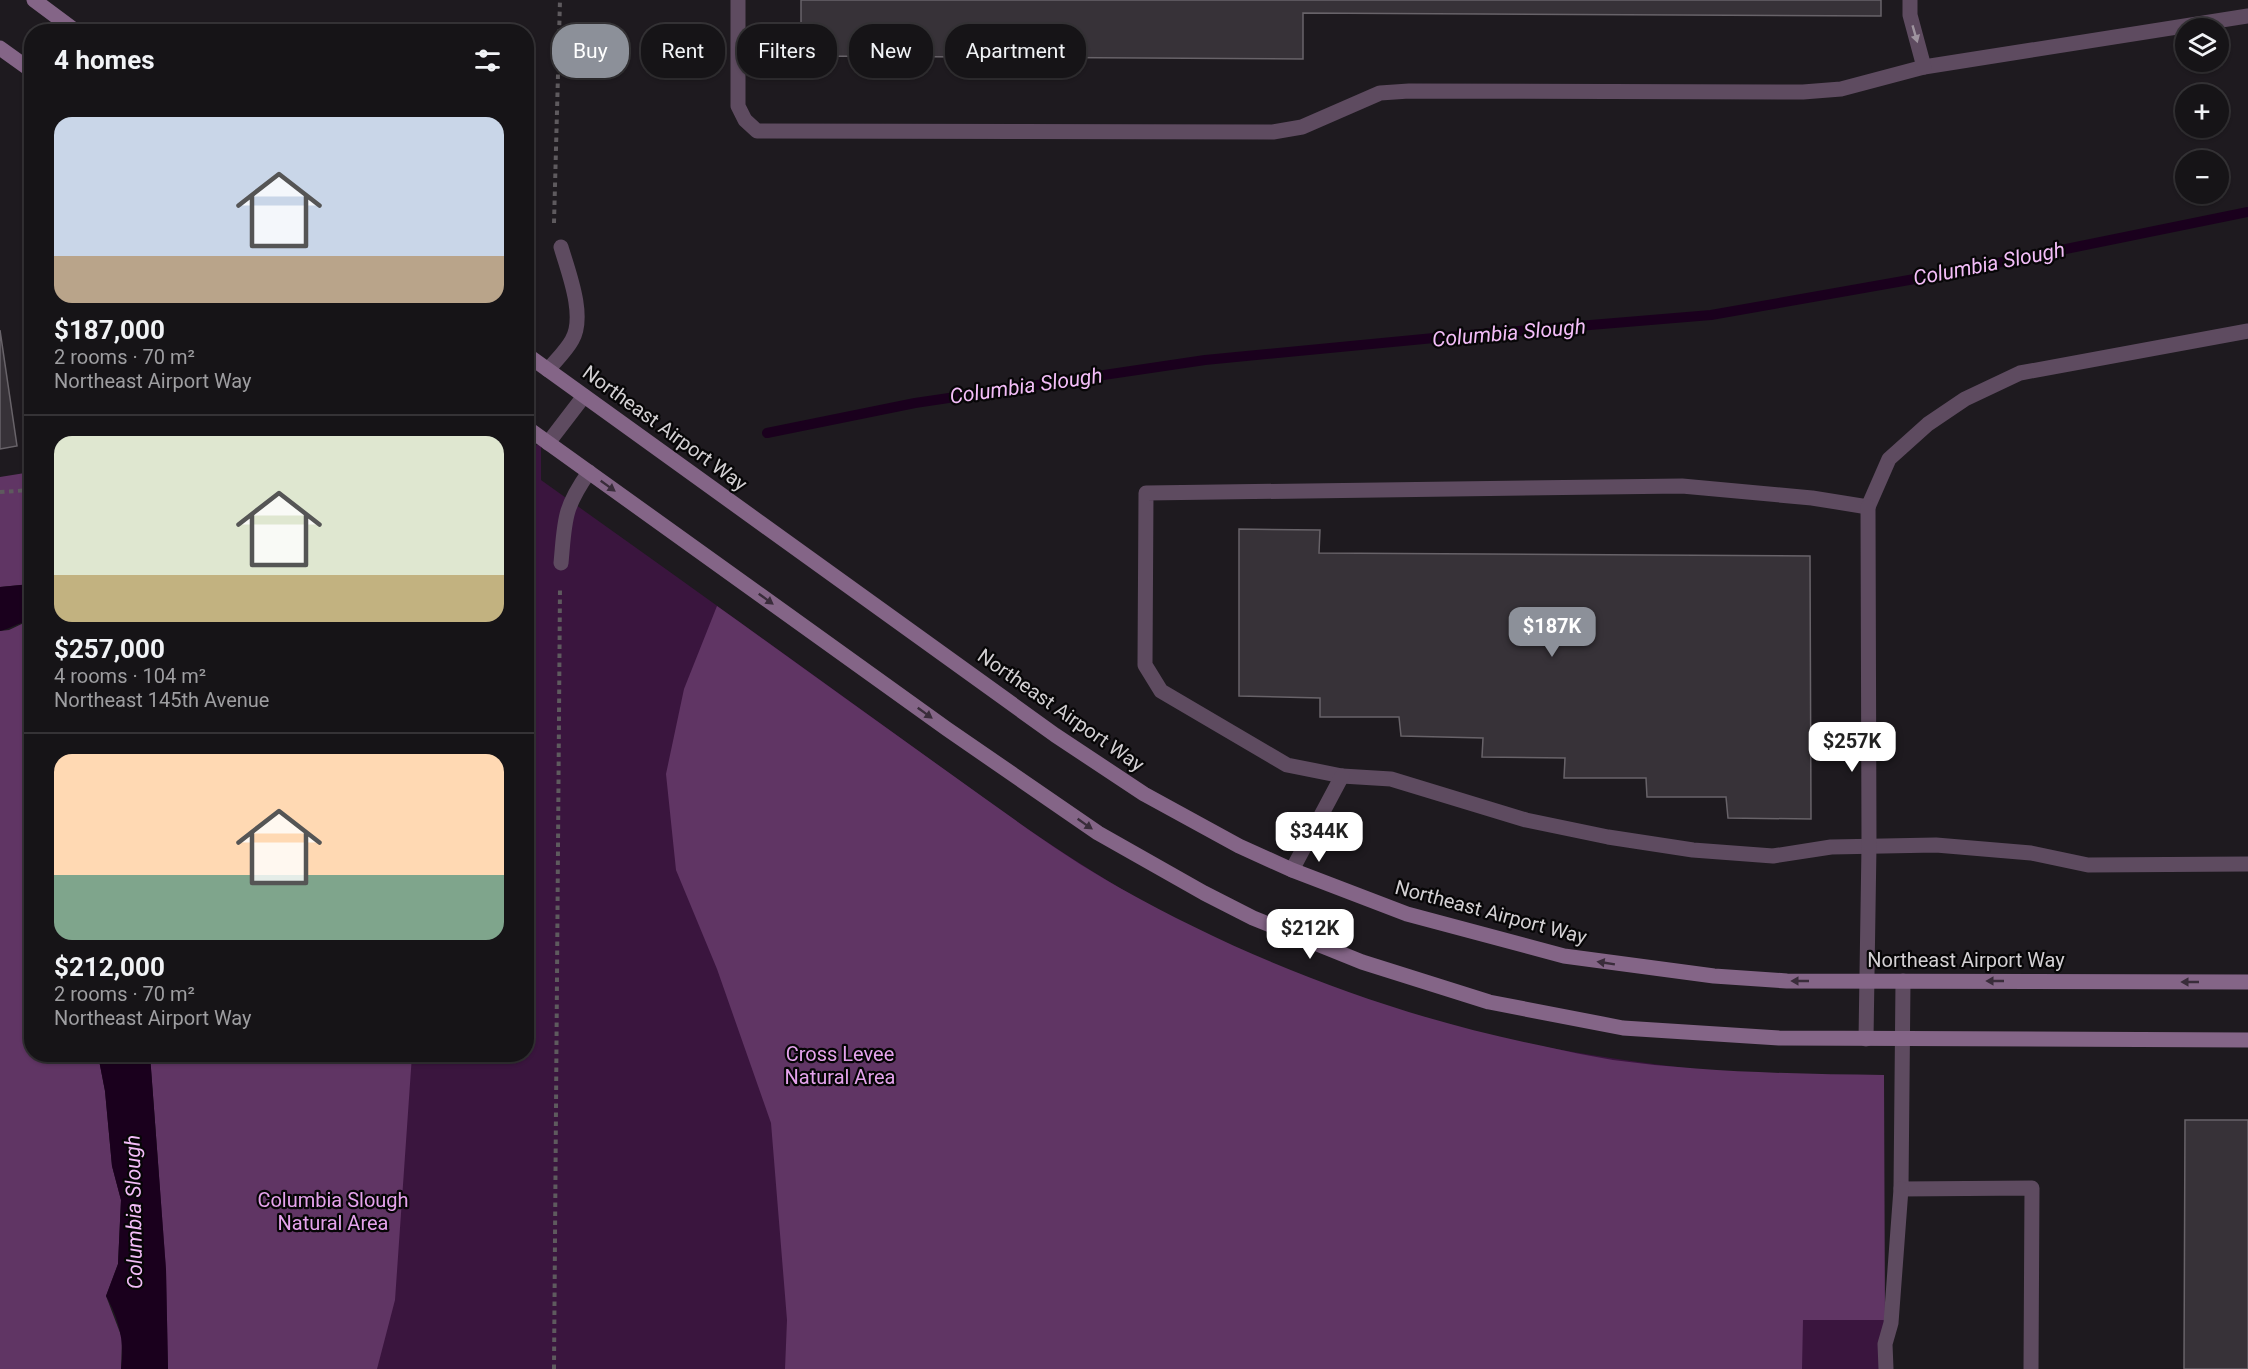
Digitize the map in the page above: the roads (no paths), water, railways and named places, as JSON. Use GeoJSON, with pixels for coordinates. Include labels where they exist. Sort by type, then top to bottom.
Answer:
{"type":"FeatureCollection","features":[{"type":"Feature","properties":{"kind":"main road"},"geometry":{"type":"LineString","coordinates":[[34,0],[66,24]]}},
{"type":"Feature","properties":{"kind":"main road"},"geometry":{"type":"LineString","coordinates":[[0,48],[24,65]]}},
{"type":"Feature","properties":{"kind":"main road","name":"Northeast Airport Way"},"geometry":{"type":"LineString","coordinates":[[534,360],[1055,735],[1144,794],[1239,846],[1292,870],[1407,914],[1564,956],[1713,976],[1787,981],[2248,982]]}},
{"type":"Feature","properties":{"kind":"main road"},"geometry":{"type":"LineString","coordinates":[[534,433],[937,722],[1098,833],[1194,888],[1253,918],[1362,962],[1489,1002],[1562,1018],[1623,1028],[1696,1034],[1866,1039],[2248,1040]]}},
{"type":"Feature","properties":{"kind":"street"},"geometry":{"type":"LineString","coordinates":[[738,0],[738,106],[745,120],[757,131],[1273,132],[1302,127],[1380,93],[1409,91],[1803,92],[1841,89],[1924,67],[2248,16]]}},
{"type":"Feature","properties":{"kind":"street"},"geometry":{"type":"LineString","coordinates":[[1910,0],[1910,15],[1924,67]]}},
{"type":"Feature","properties":{"kind":"street"},"geometry":{"type":"LineString","coordinates":[[548,370],[573,339],[577,324],[575,296],[561,247]]}},
{"type":"Feature","properties":{"kind":"street"},"geometry":{"type":"LineString","coordinates":[[1866,1039],[1869,846],[1868,507],[1889,459],[1928,424],[1965,399],[2020,374],[2248,331]]}},
{"type":"Feature","properties":{"kind":"street"},"geometry":{"type":"LineString","coordinates":[[548,443],[584,396]]}},
{"type":"Feature","properties":{"kind":"street"},"geometry":{"type":"LineString","coordinates":[[561,563],[565,513],[574,494],[589,472]]}},
{"type":"Feature","properties":{"kind":"street"},"geometry":{"type":"LineString","coordinates":[[1868,507],[1812,498],[1682,486],[1146,494],[1145,665],[1161,691],[1287,765],[1341,776],[1391,779],[1526,820],[1608,837],[1693,850],[1773,856],[1830,848],[1936,845],[2019,852],[2088,865],[2248,864]]}},
{"type":"Feature","properties":{"kind":"street"},"geometry":{"type":"LineString","coordinates":[[1292,870],[1341,776]]}},
{"type":"Feature","properties":{"kind":"street"},"geometry":{"type":"LineString","coordinates":[[1886,1369],[1885,1344],[1891,1323],[1900,1189],[1903,981]]}},
{"type":"Feature","properties":{"kind":"street"},"geometry":{"type":"LineString","coordinates":[[1900,1189],[2032,1188],[2031,1369]]}},
{"type":"Feature","properties":{"kind":"water"},"geometry":{"type":"Polygon","coordinates":[[[24,585],[24,622],[0,631],[0,587],[24,585]]]}},
{"type":"Feature","properties":{"kind":"water"},"geometry":{"type":"Polygon","coordinates":[[[99,1062],[151,1062],[166,1270],[168,1369],[121,1369],[120,1331],[106,1296],[118,1264],[121,1200],[112,1166],[105,1091],[99,1062]]]}},
{"type":"Feature","properties":{"kind":"waterway","name":"Columbia Slough"},"geometry":{"type":"LineString","coordinates":[[767,433],[915,403],[1205,360],[1711,315],[1943,274],[2248,212]]}},
{"type":"Feature","properties":{"kind":"park label","name":"Cross Levee Natural Area"},"geometry":{"type":"Point","coordinates":[840,1066]}},
{"type":"Feature","properties":{"kind":"park label","name":"Columbia Slough Natural Area"},"geometry":{"type":"Point","coordinates":[333,1212]}}]}
